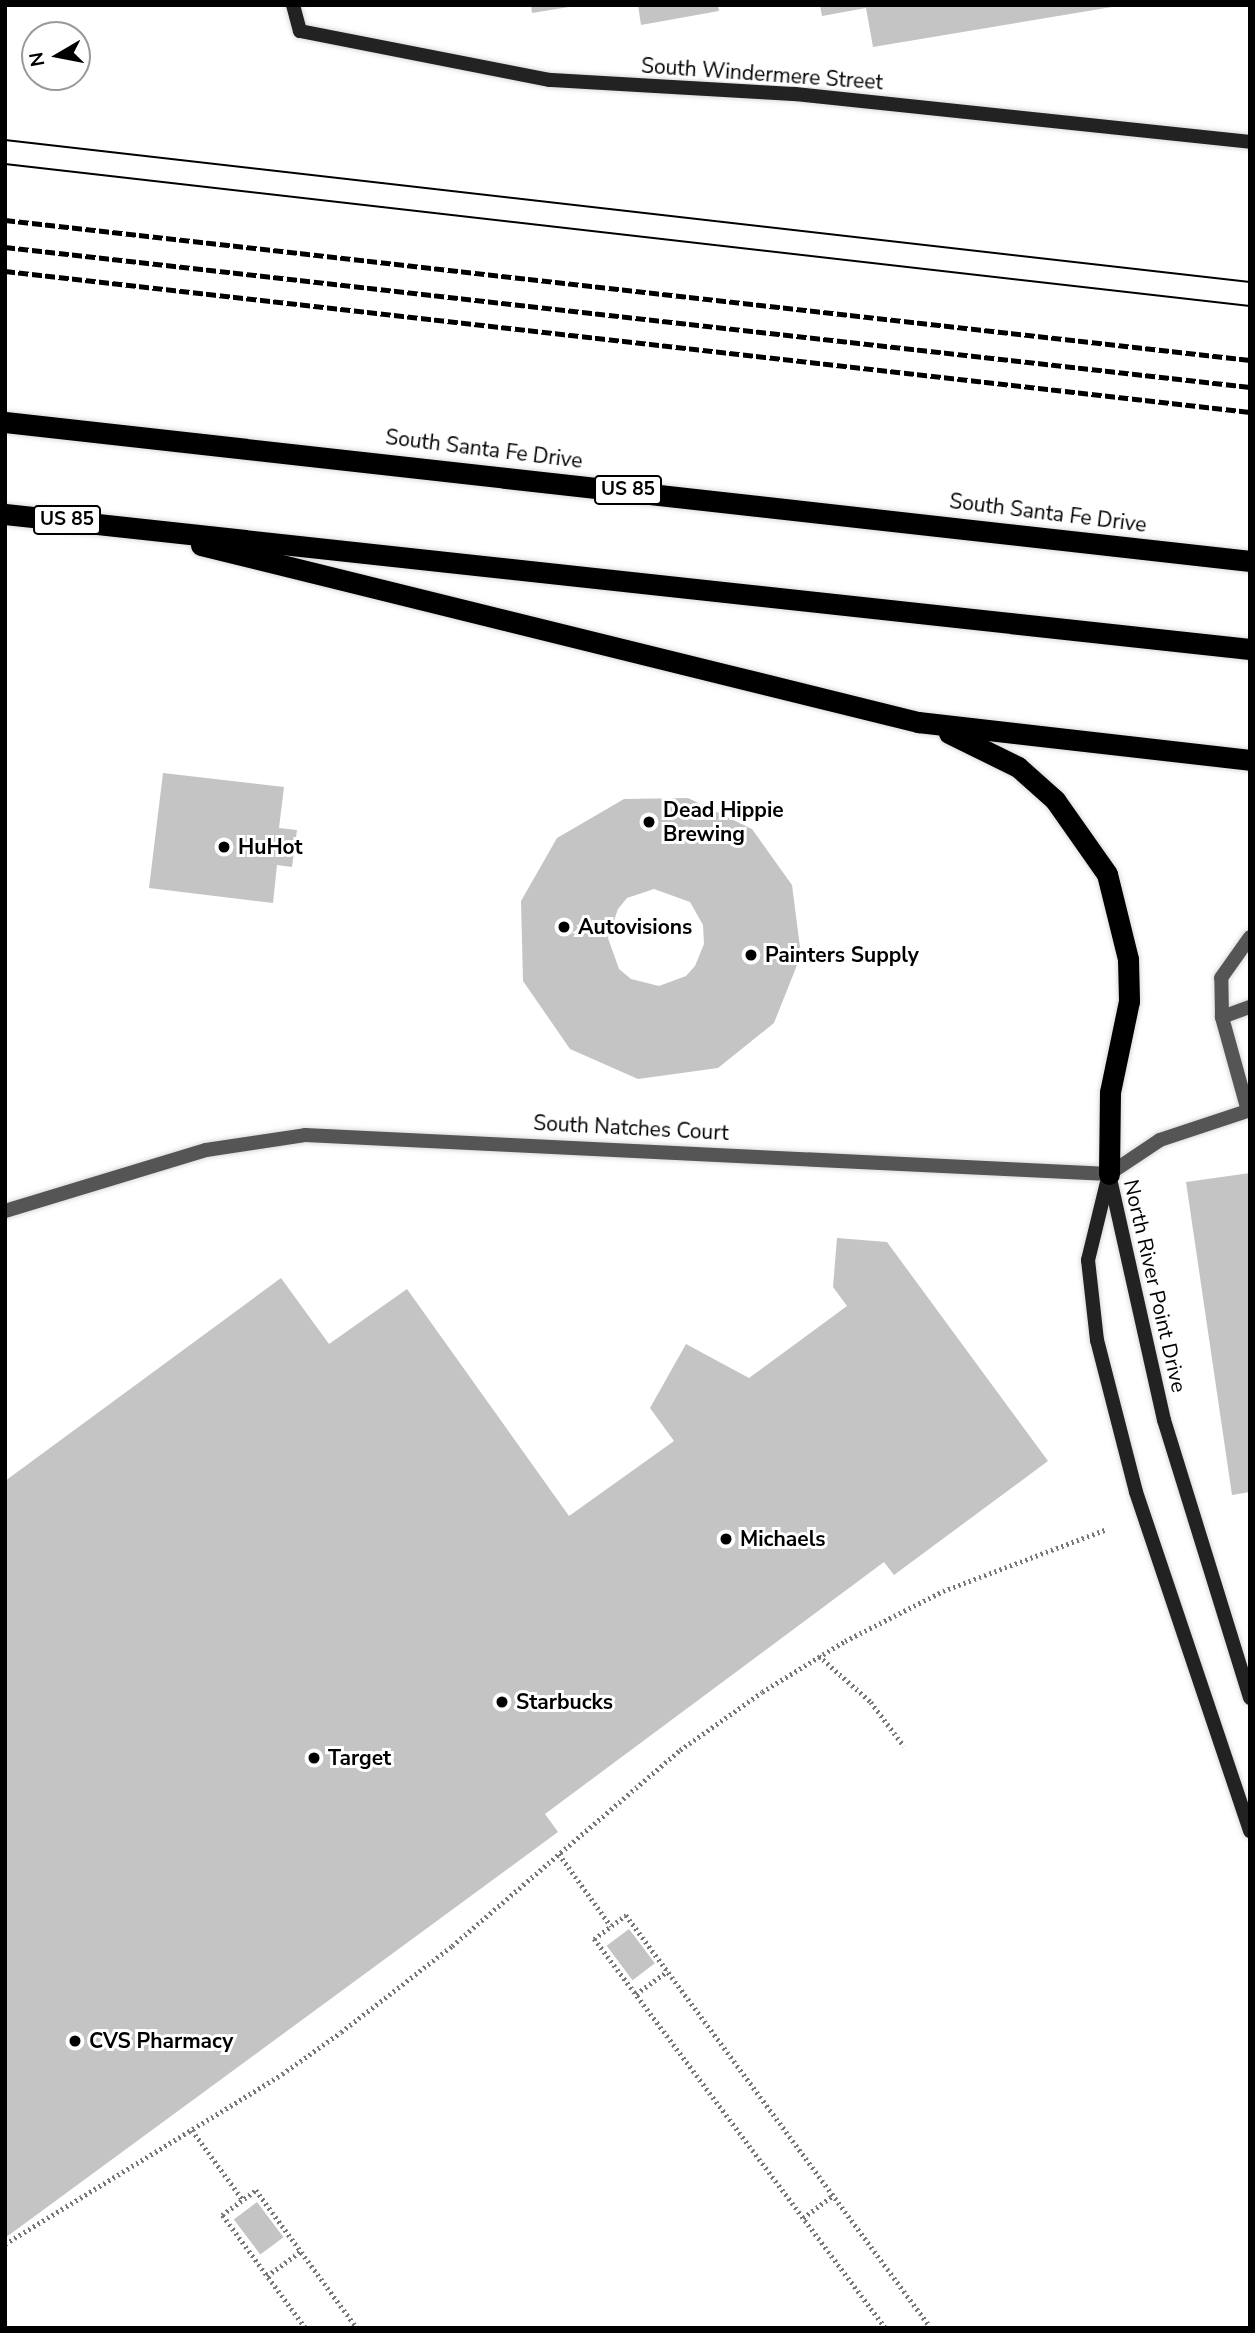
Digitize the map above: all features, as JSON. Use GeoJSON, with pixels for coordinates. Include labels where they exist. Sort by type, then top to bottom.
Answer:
{"type":"FeatureCollection","features":[{"type":"Feature","properties":{"kind":"highway","name":"South Santa Fe Drive"},"geometry":{"type":"LineString","coordinates":[[5,422],[1250,561]]}},
{"type":"Feature","properties":{"kind":"highway","name":"US 85"},"geometry":{"type":"LineString","coordinates":[[5,514],[1250,649]]}},
{"type":"Feature","properties":{"kind":"highway"},"geometry":{"type":"LineString","coordinates":[[128,526],[918,722],[982,745],[1018,767],[1055,800],[1107,874],[1128,959],[1129,1001],[1110,1092],[1109,1174]]}},
{"type":"Feature","properties":{"kind":"highway"},"geometry":{"type":"LineString","coordinates":[[918,722],[1250,760]]}},
{"type":"Feature","properties":{"kind":"street","name":"South Windermere Street"},"geometry":{"type":"LineString","coordinates":[[293,5],[300,31],[550,80],[795,94],[1250,142]]}},
{"type":"Feature","properties":{"kind":"street"},"geometry":{"type":"LineString","coordinates":[[1109,1174],[1160,1140],[1249,1111],[1222,1017],[1221,978],[1250,937]]}},
{"type":"Feature","properties":{"kind":"street"},"geometry":{"type":"LineString","coordinates":[[1222,1017],[1250,1007]]}},
{"type":"Feature","properties":{"kind":"street","name":"South Natches Court"},"geometry":{"type":"LineString","coordinates":[[5,1211],[206,1150],[305,1135],[1109,1174]]}},
{"type":"Feature","properties":{"kind":"street","name":"North River Point Drive"},"geometry":{"type":"LineString","coordinates":[[1109,1174],[1164,1420],[1250,1698]]}},
{"type":"Feature","properties":{"kind":"street","name":"North River Point Drive"},"geometry":{"type":"LineString","coordinates":[[1109,1174],[1088,1260],[1097,1340],[1136,1492],[1250,1832]]}},
{"type":"Feature","properties":{"kind":"path"},"geometry":{"type":"LineString","coordinates":[[5,2244],[192,2130],[341,2032],[559,1854],[680,1750],[819,1656],[943,1591],[1107,1529]]}},
{"type":"Feature","properties":{"kind":"path"},"geometry":{"type":"LineString","coordinates":[[819,1656],[871,1702],[904,1746]]}},
{"type":"Feature","properties":{"kind":"path"},"geometry":{"type":"LineString","coordinates":[[559,1854],[611,1926]]}},
{"type":"Feature","properties":{"kind":"path"},"geometry":{"type":"LineString","coordinates":[[886,2328],[594,1939],[626,1915],[929,2327]]}},
{"type":"Feature","properties":{"kind":"path"},"geometry":{"type":"LineString","coordinates":[[636,1994],[668,1971]]}},
{"type":"Feature","properties":{"kind":"path"},"geometry":{"type":"LineString","coordinates":[[192,2130],[243,2200]]}},
{"type":"Feature","properties":{"kind":"path"},"geometry":{"type":"LineString","coordinates":[[305,2328],[222,2215],[256,2190],[357,2328]]}},
{"type":"Feature","properties":{"kind":"path"},"geometry":{"type":"LineString","coordinates":[[803,2218],[833,2195]]}},
{"type":"Feature","properties":{"kind":"path"},"geometry":{"type":"LineString","coordinates":[[267,2276],[301,2251]]}},
{"type":"Feature","properties":{"kind":"building"},"geometry":{"type":"Polygon","coordinates":[[[531,5],[569,5],[569,7],[532,13],[531,5]]]}},
{"type":"Feature","properties":{"kind":"building"},"geometry":{"type":"Polygon","coordinates":[[[638,5],[718,5],[719,11],[641,25],[638,5]]]}},
{"type":"Feature","properties":{"kind":"building"},"geometry":{"type":"Polygon","coordinates":[[[820,5],[1112,7],[873,47],[866,8],[822,16],[820,5]]]}},
{"type":"Feature","properties":{"kind":"building","name":"HuHot"},"geometry":{"type":"Polygon","coordinates":[[[163,773],[284,787],[279,828],[297,830],[292,867],[277,865],[273,903],[149,888],[163,773]]]}},
{"type":"Feature","properties":{"kind":"building"},"geometry":{"type":"Polygon","coordinates":[[[688,798],[752,829],[792,885],[801,955],[774,1023],[718,1068],[638,1079],[570,1049],[523,981],[521,901],[557,838],[624,799],[688,798]],[[654,889],[627,898],[618,909],[608,938],[619,969],[631,979],[659,986],[686,976],[695,966],[704,944],[703,925],[690,902],[654,889]]]}},
{"type":"Feature","properties":{"kind":"building"},"geometry":{"type":"Polygon","coordinates":[[[1250,1173],[1250,1492],[1232,1495],[1186,1182],[1250,1173]]]}},
{"type":"Feature","properties":{"kind":"building","name":"Target"},"geometry":{"type":"Polygon","coordinates":[[[837,1238],[887,1242],[1048,1461],[894,1575],[884,1562],[545,1814],[558,1832],[5,2238],[5,1481],[281,1278],[329,1344],[407,1289],[569,1516],[674,1441],[650,1408],[686,1344],[749,1378],[847,1306],[833,1287],[837,1238]]]}},
{"type":"Feature","properties":{"kind":"building"},"geometry":{"type":"Polygon","coordinates":[[[629,1929],[655,1963],[633,1980],[607,1946],[629,1929]]]}},
{"type":"Feature","properties":{"kind":"building"},"geometry":{"type":"Polygon","coordinates":[[[257,2202],[283,2237],[260,2255],[234,2219],[257,2202]]]}},
{"type":"Feature","properties":{"kind":"tram line"},"geometry":{"type":"LineString","coordinates":[[5,140],[1250,282]]}},
{"type":"Feature","properties":{"kind":"tram line"},"geometry":{"type":"LineString","coordinates":[[5,164],[1250,306]]}},
{"type":"Feature","properties":{"kind":"railway"},"geometry":{"type":"LineString","coordinates":[[5,220],[1250,360]]}},
{"type":"Feature","properties":{"kind":"railway"},"geometry":{"type":"LineString","coordinates":[[5,247],[1250,387]]}},
{"type":"Feature","properties":{"kind":"railway"},"geometry":{"type":"LineString","coordinates":[[5,271],[1250,412]]}},
{"type":"Feature","properties":{"kind":"place","name":"Dead Hippie Brewing"},"geometry":{"type":"Point","coordinates":[649,822]}},
{"type":"Feature","properties":{"kind":"place","name":"HuHot"},"geometry":{"type":"Point","coordinates":[224,847]}},
{"type":"Feature","properties":{"kind":"place","name":"Autovisions"},"geometry":{"type":"Point","coordinates":[564,927]}},
{"type":"Feature","properties":{"kind":"place","name":"Painters Supply"},"geometry":{"type":"Point","coordinates":[751,955]}},
{"type":"Feature","properties":{"kind":"place","name":"Michaels"},"geometry":{"type":"Point","coordinates":[726,1539]}},
{"type":"Feature","properties":{"kind":"place","name":"Starbucks"},"geometry":{"type":"Point","coordinates":[502,1702]}},
{"type":"Feature","properties":{"kind":"place","name":"Target"},"geometry":{"type":"Point","coordinates":[314,1758]}},
{"type":"Feature","properties":{"kind":"place","name":"CVS Pharmacy"},"geometry":{"type":"Point","coordinates":[75,2041]}}]}
